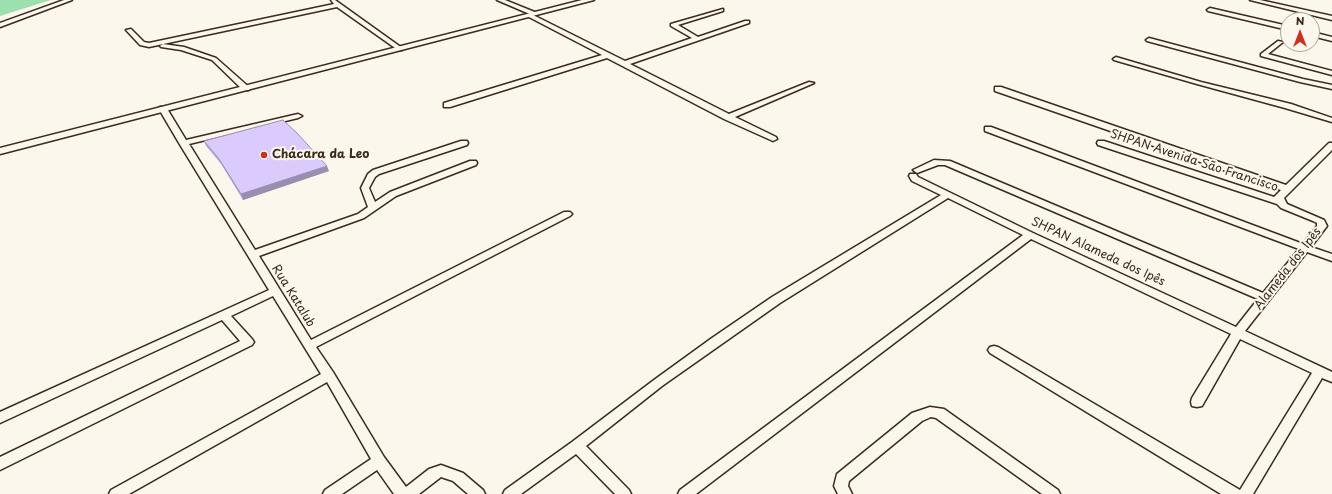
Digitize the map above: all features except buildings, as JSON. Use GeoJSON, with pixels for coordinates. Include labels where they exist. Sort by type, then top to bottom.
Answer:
{"type":"FeatureCollection","features":[{"type":"Feature","properties":{"kind":"main road"},"geometry":{"type":"LineString","coordinates":[[0,151],[590,0]]}},
{"type":"Feature","properties":{"kind":"street"},"geometry":{"type":"LineString","coordinates":[[0,26],[69,0]]}},
{"type":"Feature","properties":{"kind":"street"},"geometry":{"type":"LineString","coordinates":[[331,0],[400,49]]}},
{"type":"Feature","properties":{"kind":"street"},"geometry":{"type":"LineString","coordinates":[[500,0],[532,15],[606,56],[773,139]]}},
{"type":"Feature","properties":{"kind":"street"},"geometry":{"type":"LineString","coordinates":[[1253,0],[1332,18]]}},
{"type":"Feature","properties":{"kind":"street"},"geometry":{"type":"LineString","coordinates":[[149,45],[338,5]]}},
{"type":"Feature","properties":{"kind":"street"},"geometry":{"type":"LineString","coordinates":[[698,39],[672,26],[721,10]]}},
{"type":"Feature","properties":{"kind":"street"},"geometry":{"type":"LineString","coordinates":[[1210,10],[1280,26]]}},
{"type":"Feature","properties":{"kind":"street"},"geometry":{"type":"LineString","coordinates":[[623,64],[747,22]]}},
{"type":"Feature","properties":{"kind":"street"},"geometry":{"type":"LineString","coordinates":[[129,30],[142,44],[182,48],[214,60],[246,88]]}},
{"type":"Feature","properties":{"kind":"street"},"geometry":{"type":"LineString","coordinates":[[1320,36],[1332,39]]}},
{"type":"Feature","properties":{"kind":"street"},"geometry":{"type":"LineString","coordinates":[[1149,40],[1302,81],[1332,87]]}},
{"type":"Feature","properties":{"kind":"street"},"geometry":{"type":"LineString","coordinates":[[1280,42],[1264,55],[1332,73]]}},
{"type":"Feature","properties":{"kind":"street"},"geometry":{"type":"LineString","coordinates":[[447,105],[606,56]]}},
{"type":"Feature","properties":{"kind":"street"},"geometry":{"type":"LineString","coordinates":[[1116,59],[1199,83],[1288,106],[1332,120]]}},
{"type":"Feature","properties":{"kind":"street"},"geometry":{"type":"LineString","coordinates":[[727,116],[811,83]]}},
{"type":"Feature","properties":{"kind":"street"},"geometry":{"type":"LineString","coordinates":[[998,89],[1288,189]]}},
{"type":"Feature","properties":{"kind":"street","name":"Rua Katalub"},"geometry":{"type":"LineString","coordinates":[[163,109],[308,346],[329,375],[379,461],[402,494]]}},
{"type":"Feature","properties":{"kind":"street"},"geometry":{"type":"LineString","coordinates":[[184,143],[298,116]]}},
{"type":"Feature","properties":{"kind":"street"},"geometry":{"type":"LineString","coordinates":[[988,129],[1332,258]]}},
{"type":"Feature","properties":{"kind":"street"},"geometry":{"type":"LineString","coordinates":[[374,208],[365,188],[370,176],[376,172],[464,143]]}},
{"type":"Feature","properties":{"kind":"street","name":"SHPAN Avenida São Francisco"},"geometry":{"type":"LineString","coordinates":[[1101,143],[1280,202]]}},
{"type":"Feature","properties":{"kind":"street"},"geometry":{"type":"LineString","coordinates":[[1280,202],[1279,197],[1332,145]]}},
{"type":"Feature","properties":{"kind":"street","name":"SHPAN Alameda dos Ipês"},"geometry":{"type":"LineString","coordinates":[[1238,332],[947,195],[916,179],[915,173],[937,162],[947,163],[1266,298]]}},
{"type":"Feature","properties":{"kind":"street"},"geometry":{"type":"LineString","coordinates":[[252,255],[361,216],[393,194],[473,163]]}},
{"type":"Feature","properties":{"kind":"street"},"geometry":{"type":"LineString","coordinates":[[510,494],[577,446],[658,382],[716,341],[776,300],[947,195]]}},
{"type":"Feature","properties":{"kind":"street","name":"Alameda dos Ipês"},"geometry":{"type":"LineString","coordinates":[[1197,402],[1238,332],[1305,248],[1322,224],[1316,219],[1287,207],[1280,202]]}},
{"type":"Feature","properties":{"kind":"street"},"geometry":{"type":"LineString","coordinates":[[308,346],[567,214]]}},
{"type":"Feature","properties":{"kind":"street"},"geometry":{"type":"LineString","coordinates":[[685,494],[1017,243],[1030,235]]}},
{"type":"Feature","properties":{"kind":"street"},"geometry":{"type":"LineString","coordinates":[[0,418],[275,291]]}},
{"type":"Feature","properties":{"kind":"street"},"geometry":{"type":"LineString","coordinates":[[0,464],[248,342],[224,315]]}},
{"type":"Feature","properties":{"kind":"street"},"geometry":{"type":"LineString","coordinates":[[1238,332],[1326,374],[1245,494]]}},
{"type":"Feature","properties":{"kind":"street"},"geometry":{"type":"LineString","coordinates":[[994,350],[1234,494]]}},
{"type":"Feature","properties":{"kind":"street"},"geometry":{"type":"LineString","coordinates":[[116,494],[329,375]]}},
{"type":"Feature","properties":{"kind":"street"},"geometry":{"type":"LineString","coordinates":[[845,494],[841,486],[842,478],[917,417],[930,412],[939,414],[1053,494]]}},
{"type":"Feature","properties":{"kind":"street"},"geometry":{"type":"LineString","coordinates":[[577,446],[624,494]]}},
{"type":"Feature","properties":{"kind":"street"},"geometry":{"type":"LineString","coordinates":[[330,494],[379,461]]}},
{"type":"Feature","properties":{"kind":"street"},"geometry":{"type":"LineString","coordinates":[[408,494],[434,473],[441,471],[458,477],[478,494]]}},
{"type":"Feature","properties":{"kind":"green space"},"geometry":{"type":"Polygon","coordinates":[[[0,0],[51,0],[0,16],[0,0]]]}},
{"type":"Feature","properties":{"kind":"place","name":"Chácara da Leo"},"geometry":{"type":"Point","coordinates":[264,155]}}]}
